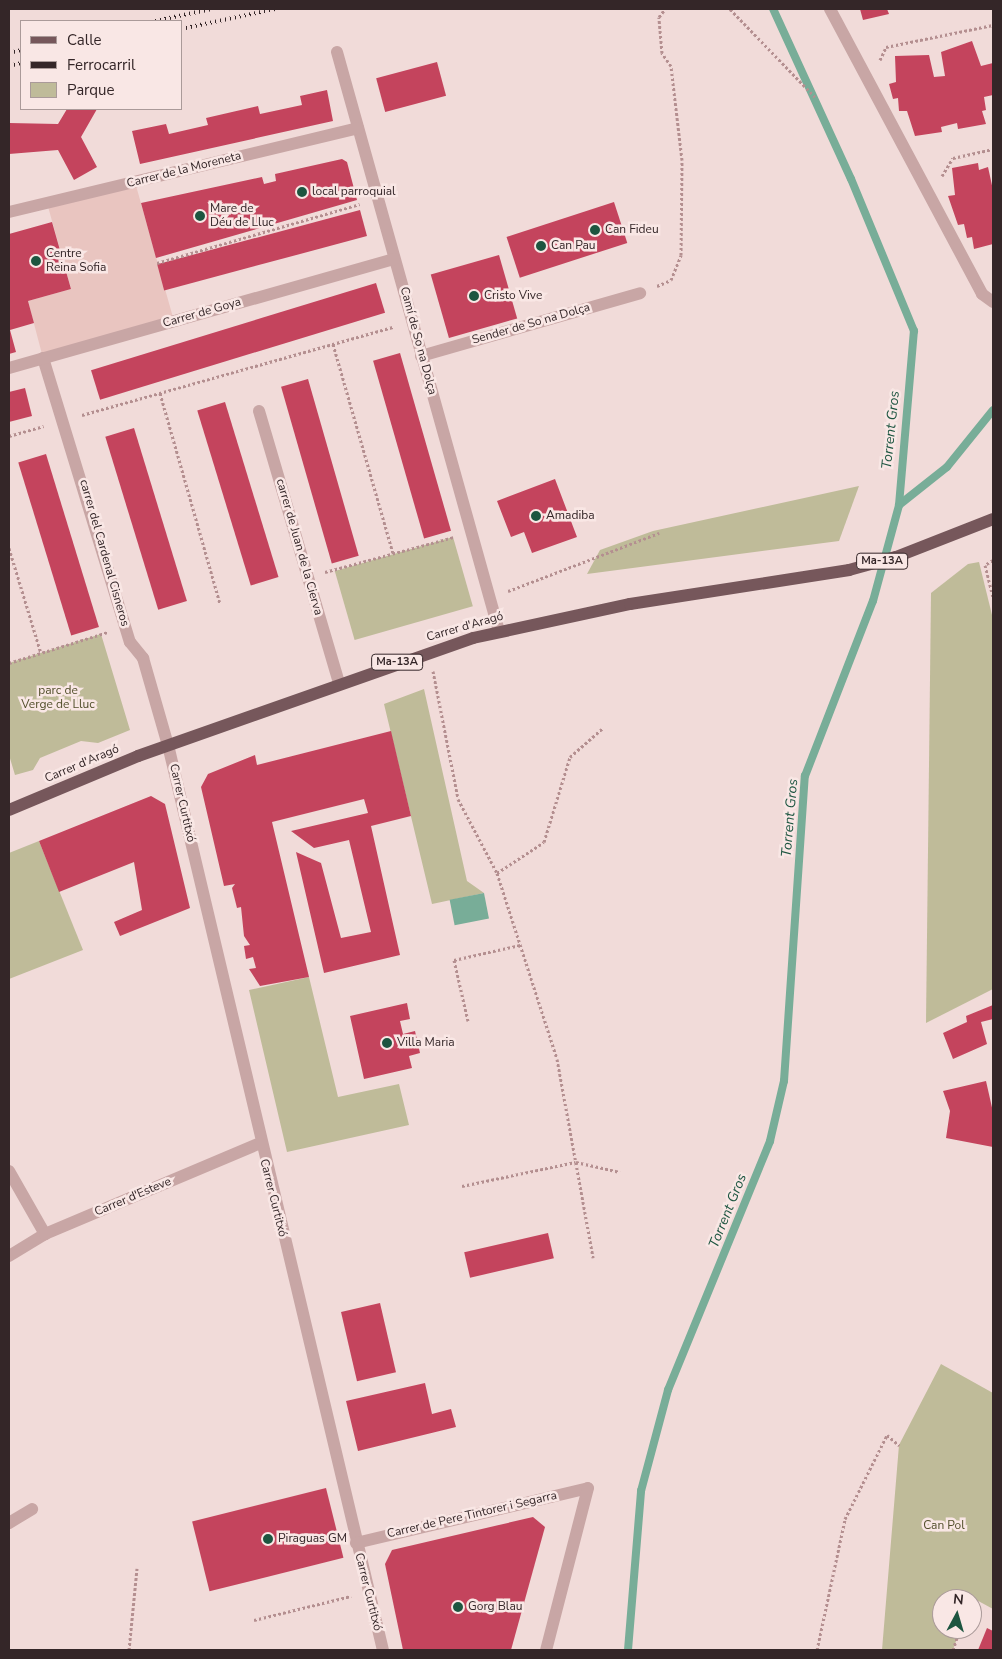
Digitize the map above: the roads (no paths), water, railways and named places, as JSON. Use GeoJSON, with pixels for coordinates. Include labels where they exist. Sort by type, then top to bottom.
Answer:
{"type":"FeatureCollection","features":[{"type":"Feature","properties":{"kind":"main road","name":"Carrer d'Aragó"},"geometry":{"type":"LineString","coordinates":[[9,810],[168,745],[339,682],[429,651],[499,630],[655,600],[802,578],[896,557],[993,519]]}},
{"type":"Feature","properties":{"kind":"street"},"geometry":{"type":"LineString","coordinates":[[830,9],[868,86],[928,197],[982,294],[993,302]]}},
{"type":"Feature","properties":{"kind":"street","name":"Camí de So na Dolça"},"geometry":{"type":"LineString","coordinates":[[337,52],[499,630]]}},
{"type":"Feature","properties":{"kind":"street","name":"Carrer de la Moreneta"},"geometry":{"type":"LineString","coordinates":[[9,212],[358,128]]}},
{"type":"Feature","properties":{"kind":"street","name":"Carrer de Goya"},"geometry":{"type":"LineString","coordinates":[[9,368],[394,259]]}},
{"type":"Feature","properties":{"kind":"street","name":"Sender de So na Dolça"},"geometry":{"type":"LineString","coordinates":[[422,356],[640,292]]}},
{"type":"Feature","properties":{"kind":"street","name":"carrer del Cardenal Cisneros"},"geometry":{"type":"LineString","coordinates":[[43,358],[64,420],[130,642],[143,658],[168,745]]}},
{"type":"Feature","properties":{"kind":"street","name":"carrer de Juan de la Cierva"},"geometry":{"type":"LineString","coordinates":[[259,411],[339,682]]}},
{"type":"Feature","properties":{"kind":"street","name":"Carrer Curtitxó"},"geometry":{"type":"LineString","coordinates":[[168,745],[260,1143],[383,1650]]}},
{"type":"Feature","properties":{"kind":"street","name":"Carrer d'Esteve"},"geometry":{"type":"LineString","coordinates":[[9,1256],[45,1234],[260,1143]]}},
{"type":"Feature","properties":{"kind":"street"},"geometry":{"type":"LineString","coordinates":[[9,1172],[45,1234]]}},
{"type":"Feature","properties":{"kind":"street","name":"Carrer de Pere Tintorer i Segarra"},"geometry":{"type":"LineString","coordinates":[[356,1543],[588,1488],[546,1650]]}},
{"type":"Feature","properties":{"kind":"street"},"geometry":{"type":"LineString","coordinates":[[9,1523],[32,1509]]}},
{"type":"Feature","properties":{"kind":"waterway","name":"Torrent Gros"},"geometry":{"type":"LineString","coordinates":[[628,1650],[641,1491],[668,1390],[770,1141],[784,1081],[805,776],[873,601],[899,505],[914,331],[851,179],[773,9]]}},
{"type":"Feature","properties":{"kind":"waterway"},"geometry":{"type":"LineString","coordinates":[[899,505],[947,467],[993,410]]}},
{"type":"Feature","properties":{"kind":"railway"},"geometry":{"type":"LineString","coordinates":[[160,20],[212,9]]}},
{"type":"Feature","properties":{"kind":"railway"},"geometry":{"type":"LineString","coordinates":[[182,29],[275,9]]}},
{"type":"Feature","properties":{"kind":"railway"},"geometry":{"type":"LineString","coordinates":[[9,53],[20,50]]}},
{"type":"Feature","properties":{"kind":"railway"},"geometry":{"type":"LineString","coordinates":[[9,66],[20,63]]}},
{"type":"Feature","properties":{"kind":"place","name":"local parroquial"},"geometry":{"type":"Point","coordinates":[302,192]}},
{"type":"Feature","properties":{"kind":"place","name":"Mare de Déu de Lluc"},"geometry":{"type":"Point","coordinates":[200,216]}},
{"type":"Feature","properties":{"kind":"place","name":"Can Fideu"},"geometry":{"type":"Point","coordinates":[595,230]}},
{"type":"Feature","properties":{"kind":"place","name":"Can Pau"},"geometry":{"type":"Point","coordinates":[541,246]}},
{"type":"Feature","properties":{"kind":"place","name":"Centre Reina Sofia"},"geometry":{"type":"Point","coordinates":[36,261]}},
{"type":"Feature","properties":{"kind":"place","name":"Cristo Vive"},"geometry":{"type":"Point","coordinates":[474,296]}},
{"type":"Feature","properties":{"kind":"place","name":"Amadiba"},"geometry":{"type":"Point","coordinates":[536,516]}},
{"type":"Feature","properties":{"kind":"place","name":"Villa Maria"},"geometry":{"type":"Point","coordinates":[387,1043]}},
{"type":"Feature","properties":{"kind":"place","name":"Piraguas GM"},"geometry":{"type":"Point","coordinates":[268,1539]}},
{"type":"Feature","properties":{"kind":"place","name":"Gorg Blau"},"geometry":{"type":"Point","coordinates":[458,1607]}},
{"type":"Feature","properties":{"kind":"park label","name":"parc de Verge de Lluc"},"geometry":{"type":"Point","coordinates":[58,698]}},
{"type":"Feature","properties":{"kind":"park label","name":"Can Pol"},"geometry":{"type":"Point","coordinates":[944,1526]}}]}
